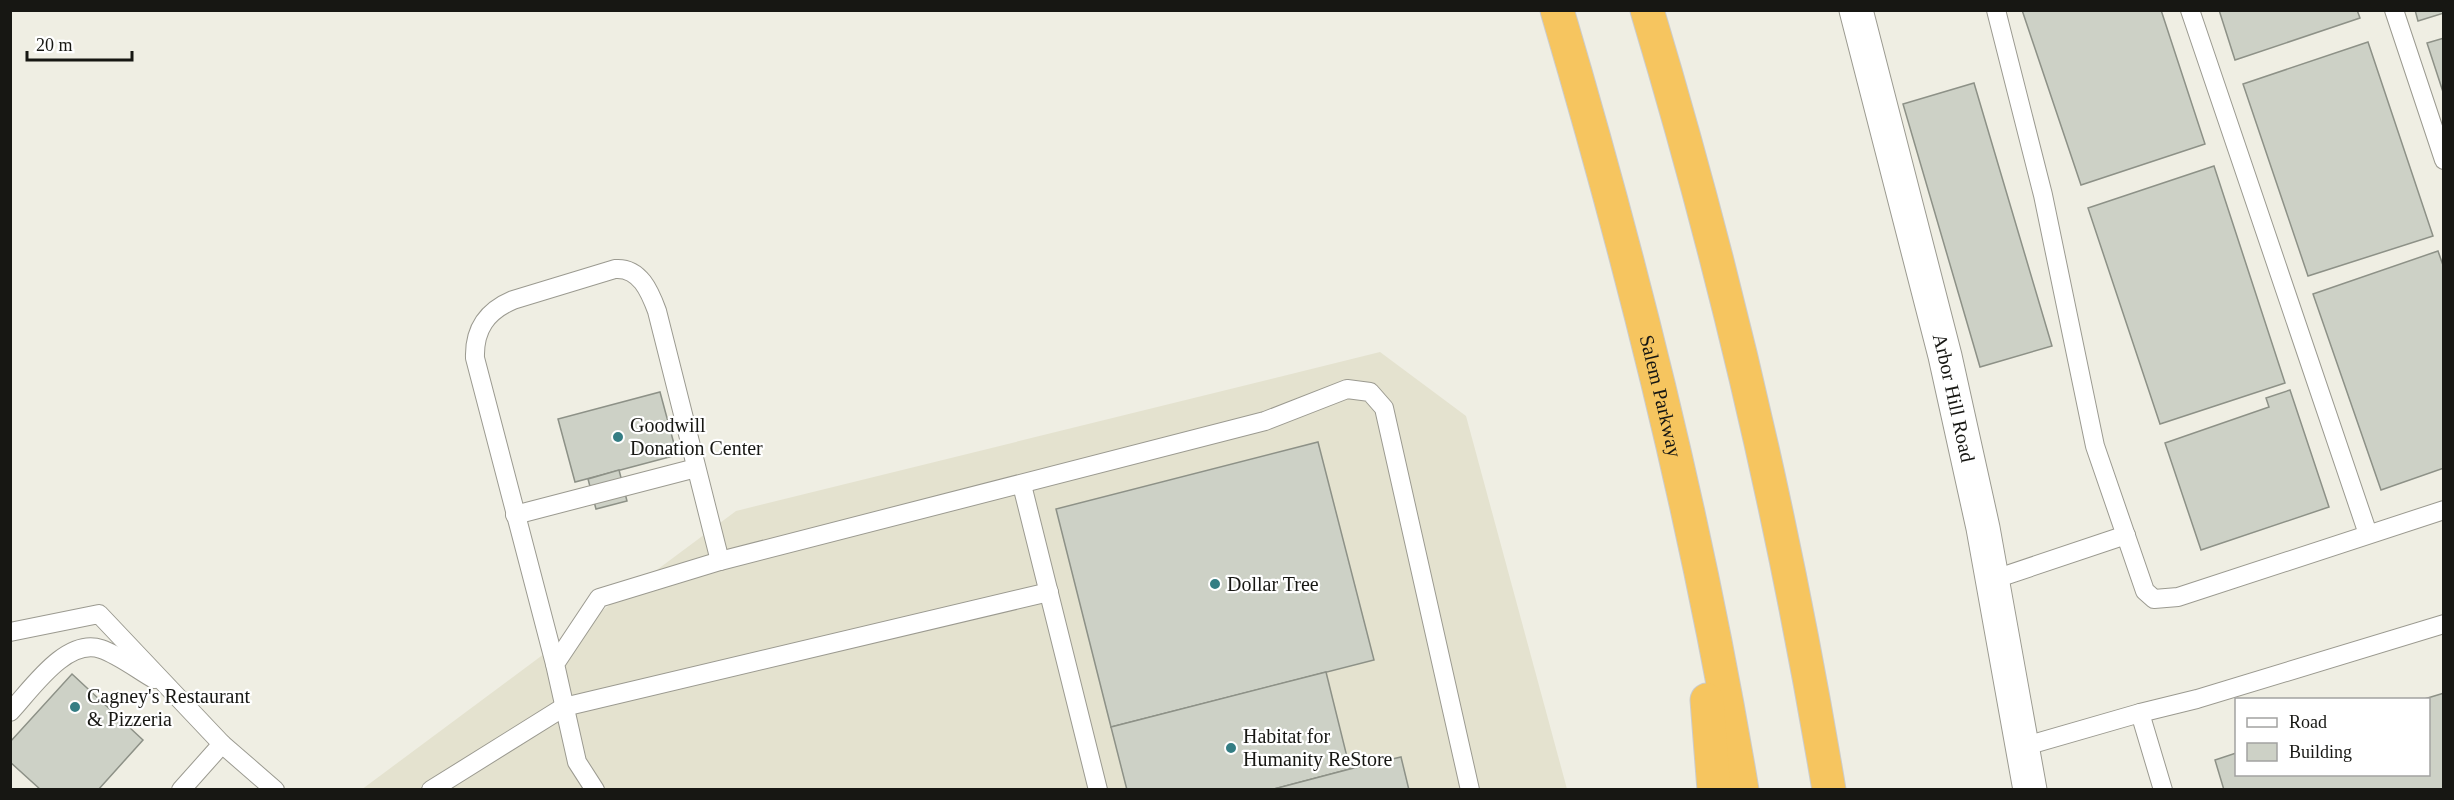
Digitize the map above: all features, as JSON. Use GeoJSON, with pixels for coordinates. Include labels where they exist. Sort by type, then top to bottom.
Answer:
{"type":"FeatureCollection","features":[{"type":"Feature","properties":{"kind":"highway","name":"Salem Parkway"},"geometry":{"type":"LineString","coordinates":[[1557,10],[1602,162],[1649,338],[1695,536],[1742,789]]}},
{"type":"Feature","properties":{"kind":"highway"},"geometry":{"type":"LineString","coordinates":[[1647,10],[1686,139],[1738,339],[1779,519],[1829,789]]}},
{"type":"Feature","properties":{"kind":"highway"},"geometry":{"type":"LineString","coordinates":[[1695,536],[1714,789]]}},
{"type":"Feature","properties":{"kind":"street","name":"Arbor Hill Road"},"geometry":{"type":"LineString","coordinates":[[1856,10],[1945,356],[1992,580],[2030,789]]}},
{"type":"Feature","properties":{"kind":"lane"},"geometry":{"type":"LineString","coordinates":[[1996,10],[2043,195],[2095,446],[2145,591],[2154,599],[2178,597],[2444,510]]}},
{"type":"Feature","properties":{"kind":"lane"},"geometry":{"type":"LineString","coordinates":[[2190,10],[2368,534]]}},
{"type":"Feature","properties":{"kind":"lane"},"geometry":{"type":"LineString","coordinates":[[2394,10],[2444,160]]}},
{"type":"Feature","properties":{"kind":"lane"},"geometry":{"type":"LineString","coordinates":[[595,789],[577,762],[555,664],[477,369],[475,348],[480,328],[491,312],[504,304],[615,269],[627,270],[638,277],[654,302],[720,561]]}},
{"type":"Feature","properties":{"kind":"lane"},"geometry":{"type":"LineString","coordinates":[[555,664],[599,598],[720,561],[1265,421],[1347,389],[1370,392],[1384,408],[1470,789]]}},
{"type":"Feature","properties":{"kind":"lane"},"geometry":{"type":"LineString","coordinates":[[515,515],[696,468]]}},
{"type":"Feature","properties":{"kind":"lane"},"geometry":{"type":"LineString","coordinates":[[1022,485],[1098,789]]}},
{"type":"Feature","properties":{"kind":"lane"},"geometry":{"type":"LineString","coordinates":[[1992,580],[2126,535]]}},
{"type":"Feature","properties":{"kind":"lane"},"geometry":{"type":"LineString","coordinates":[[431,789],[564,707],[1049,592]]}},
{"type":"Feature","properties":{"kind":"lane"},"geometry":{"type":"LineString","coordinates":[[10,632],[99,614],[222,744],[275,789]]}},
{"type":"Feature","properties":{"kind":"lane"},"geometry":{"type":"LineString","coordinates":[[2022,747],[2197,699],[2444,624]]}},
{"type":"Feature","properties":{"kind":"lane"},"geometry":{"type":"LineString","coordinates":[[10,712],[66,653],[81,647],[100,648],[171,689]]}},
{"type":"Feature","properties":{"kind":"lane"},"geometry":{"type":"LineString","coordinates":[[2140,713],[2163,789]]}},
{"type":"Feature","properties":{"kind":"lane"},"geometry":{"type":"LineString","coordinates":[[181,789],[222,744]]}},
{"type":"Feature","properties":{"kind":"shaded area"},"geometry":{"type":"Polygon","coordinates":[[[1380,352],[1466,416],[1567,789],[361,790],[736,511],[1380,352]]]}},
{"type":"Feature","properties":{"kind":"building"},"geometry":{"type":"Polygon","coordinates":[[[2022,10],[2161,10],[2205,144],[2081,185],[2022,10]]]}},
{"type":"Feature","properties":{"kind":"building"},"geometry":{"type":"Polygon","coordinates":[[[2219,10],[2357,10],[2360,18],[2235,60],[2219,10]]]}},
{"type":"Feature","properties":{"kind":"building"},"geometry":{"type":"Polygon","coordinates":[[[2415,10],[2444,10],[2444,13],[2418,21],[2415,10]]]}},
{"type":"Feature","properties":{"kind":"building"},"geometry":{"type":"Polygon","coordinates":[[[2444,38],[2444,95],[2427,43],[2444,38]]]}},
{"type":"Feature","properties":{"kind":"building"},"geometry":{"type":"Polygon","coordinates":[[[2368,42],[2433,236],[2308,276],[2243,84],[2368,42]]]}},
{"type":"Feature","properties":{"kind":"building"},"geometry":{"type":"Polygon","coordinates":[[[1974,83],[2052,346],[1980,367],[1903,104],[1974,83]]]}},
{"type":"Feature","properties":{"kind":"building"},"geometry":{"type":"Polygon","coordinates":[[[2214,166],[2285,383],[2160,424],[2088,208],[2214,166]]]}},
{"type":"Feature","properties":{"kind":"building"},"geometry":{"type":"Polygon","coordinates":[[[2438,251],[2444,268],[2444,468],[2381,490],[2313,294],[2438,251]]]}},
{"type":"Feature","properties":{"kind":"building"},"geometry":{"type":"Polygon","coordinates":[[[2290,390],[2329,507],[2201,550],[2165,443],[2269,407],[2266,398],[2290,390]]]}},
{"type":"Feature","properties":{"kind":"building","name":"Goodwill Donation Center"},"geometry":{"type":"Polygon","coordinates":[[[660,392],[677,455],[575,482],[558,419],[660,392]]]}},
{"type":"Feature","properties":{"kind":"building","name":"Dollar Tree"},"geometry":{"type":"Polygon","coordinates":[[[1318,442],[1374,660],[1111,727],[1056,509],[1318,442]]]}},
{"type":"Feature","properties":{"kind":"building"},"geometry":{"type":"Polygon","coordinates":[[[619,470],[627,501],[596,509],[588,479],[619,470]]]}},
{"type":"Feature","properties":{"kind":"building","name":"Habitat for Humanity ReStore"},"geometry":{"type":"Polygon","coordinates":[[[1326,672],[1350,769],[1270,790],[1127,790],[1111,727],[1326,672]]]}},
{"type":"Feature","properties":{"kind":"building","name":"Cagney's Restaurant & Pizzeria"},"geometry":{"type":"Polygon","coordinates":[[[72,674],[143,740],[98,790],[41,790],[10,762],[10,742],[72,674]]]}},
{"type":"Feature","properties":{"kind":"building"},"geometry":{"type":"Polygon","coordinates":[[[2444,693],[2444,790],[2224,790],[2215,760],[2235,753],[2235,776],[2430,776],[2430,698],[2428,698],[2444,693]]]}},
{"type":"Feature","properties":{"kind":"building"},"geometry":{"type":"Polygon","coordinates":[[[1401,757],[1409,790],[1270,790],[1350,769],[1401,757]]]}},
{"type":"Feature","properties":{"kind":"place","name":"Goodwill Donation Center"},"geometry":{"type":"Point","coordinates":[618,437]}},
{"type":"Feature","properties":{"kind":"place","name":"Dollar Tree"},"geometry":{"type":"Point","coordinates":[1215,584]}},
{"type":"Feature","properties":{"kind":"place","name":"Cagney's Restaurant & Pizzeria"},"geometry":{"type":"Point","coordinates":[75,707]}},
{"type":"Feature","properties":{"kind":"place","name":"Habitat for Humanity ReStore"},"geometry":{"type":"Point","coordinates":[1231,748]}}]}
